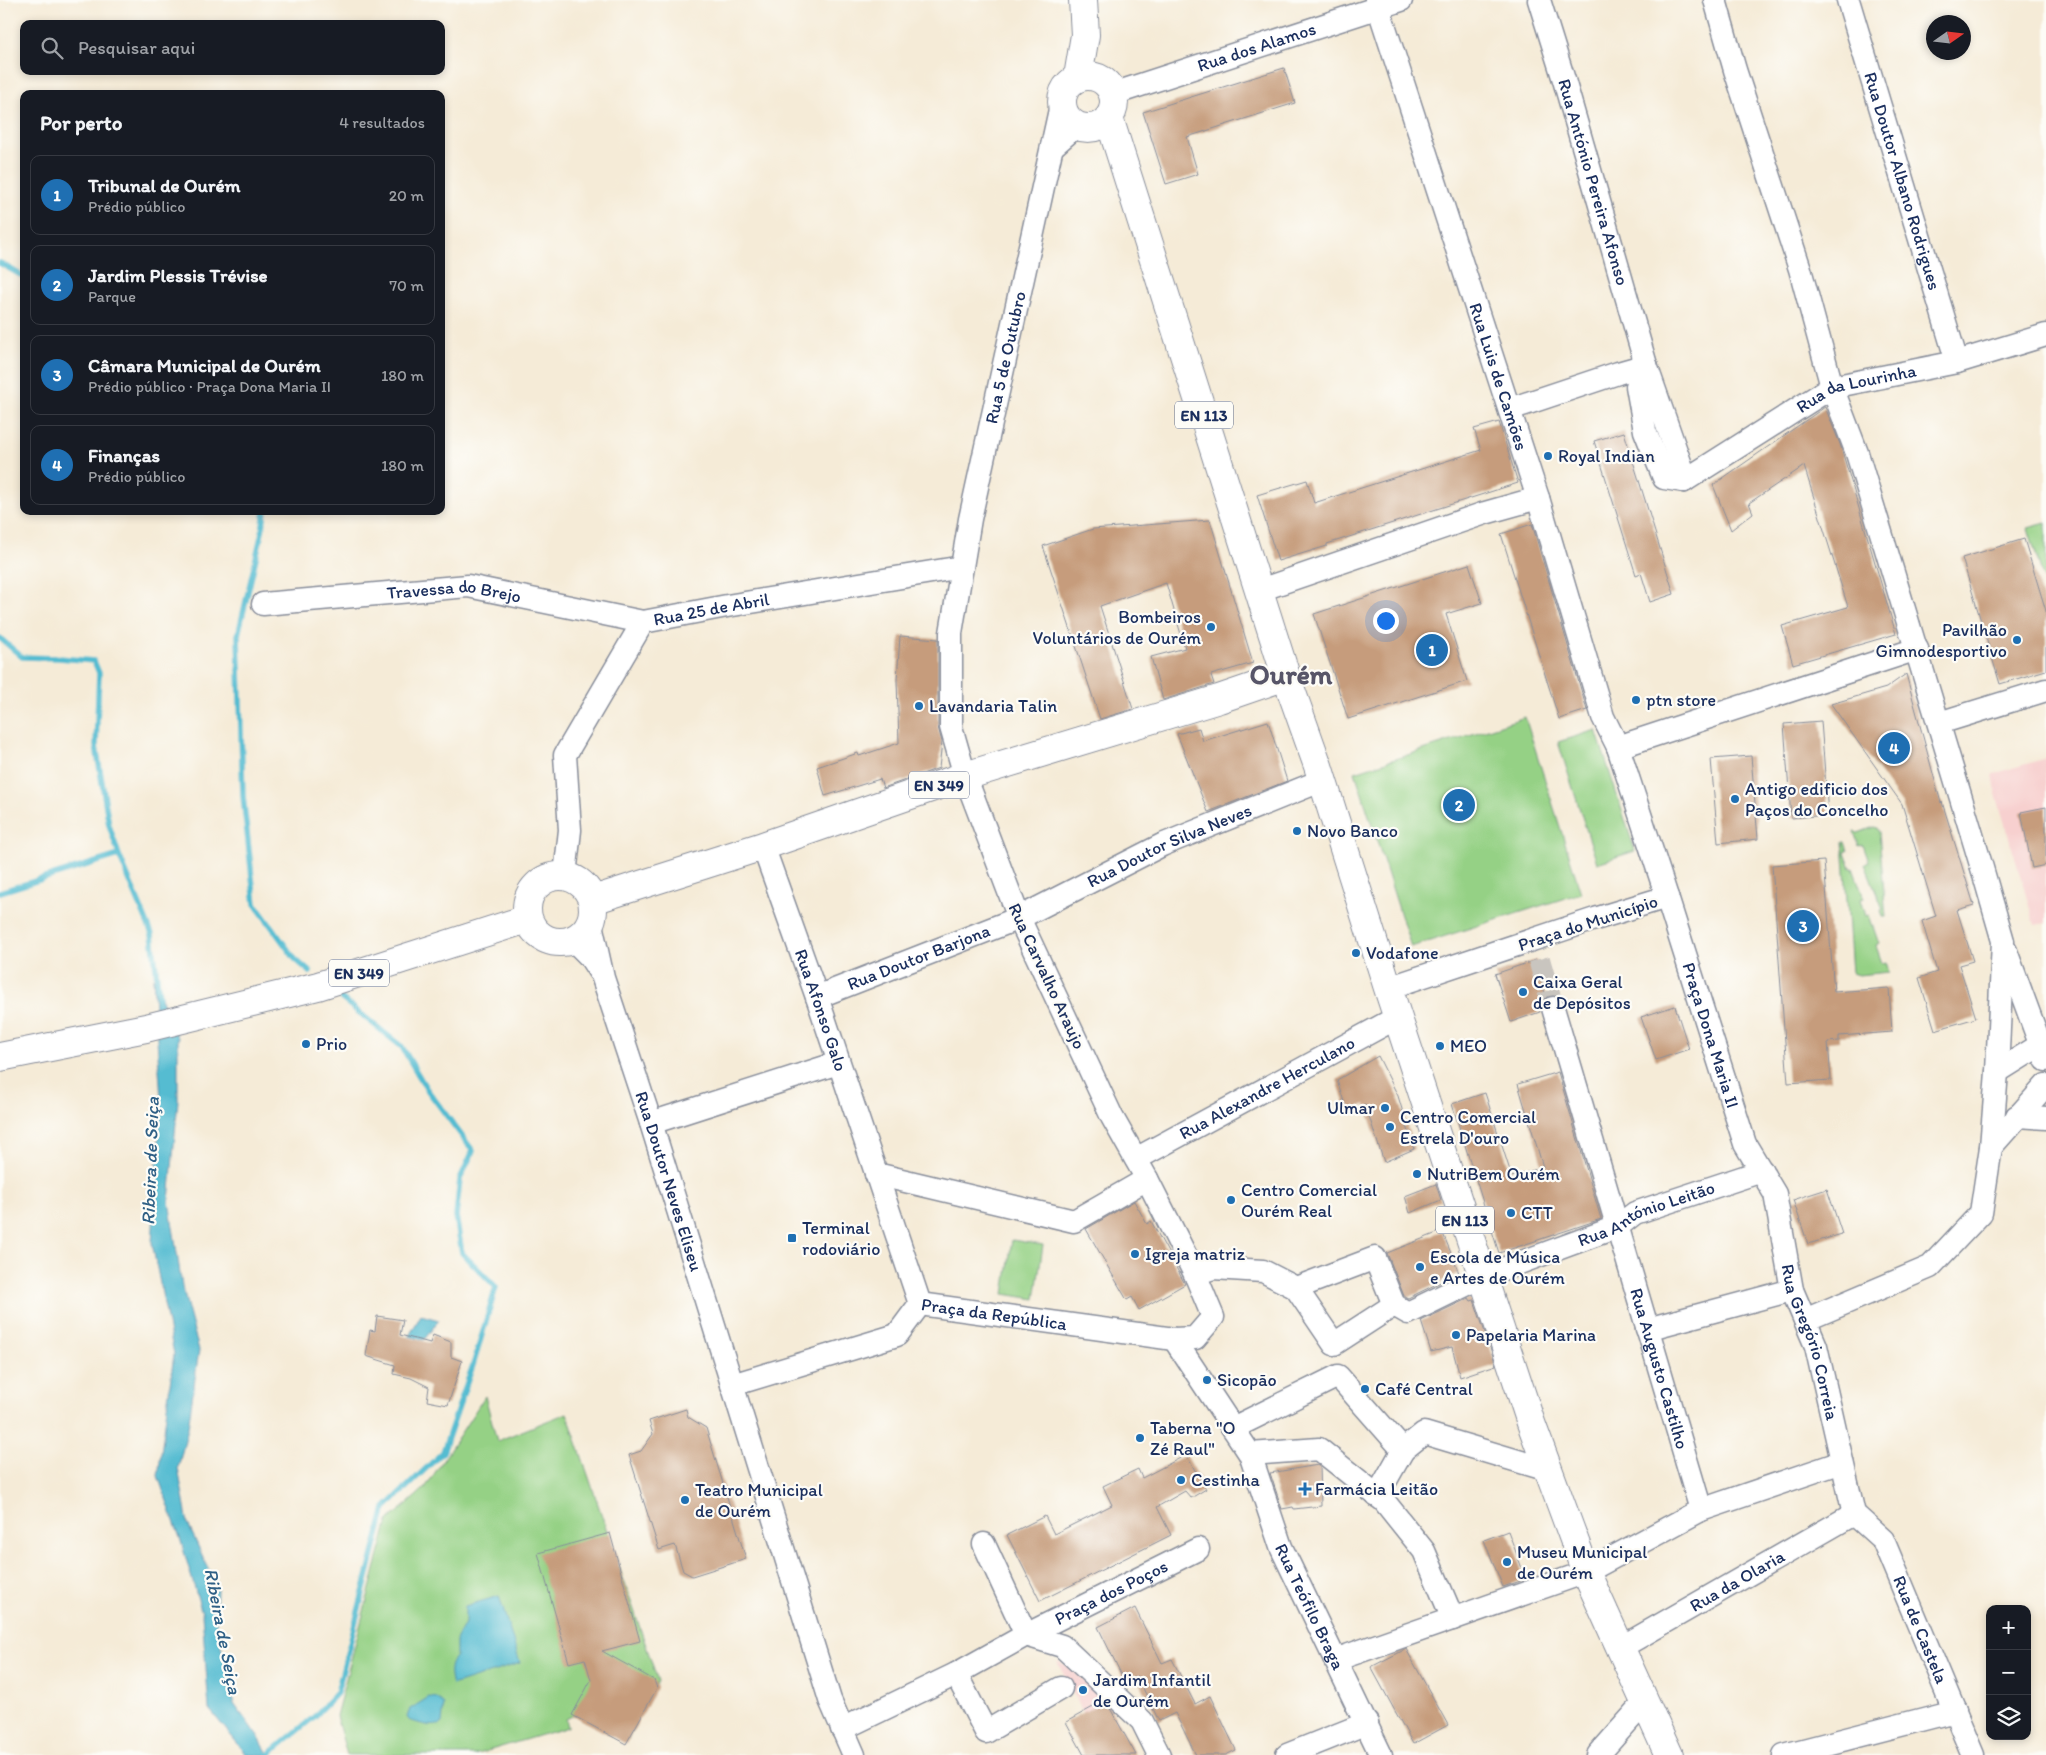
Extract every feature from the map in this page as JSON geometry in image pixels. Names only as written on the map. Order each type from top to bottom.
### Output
[{"type":"main road","points":[[1083,0],[1090,104]]},
{"type":"main road","name":"EN 113","points":[[1090,104],[1121,154],[1286,676],[1323,780],[1388,988],[1531,1423],[1586,1572],[1669,1755]]},
{"type":"main road","name":"EN 349","points":[[0,1056],[146,1028],[318,986],[527,919],[538,935],[555,943],[586,921],[763,846],[965,776],[1219,699],[1286,676]]},
{"type":"main road","points":[[527,919],[528,896],[543,879],[566,875],[583,883],[586,921]]},
{"type":"street","name":"Rua dos Alamos","points":[[1090,104],[1378,4],[1401,0]]},
{"type":"street","name":"Rua António Pereira Afonso","points":[[1538,0],[1564,80],[1646,365],[1682,468],[1684,481]]},
{"type":"street","points":[[1715,0],[1738,79],[1800,269],[1832,387],[1857,453],[2003,941],[2043,1052],[1997,1072]]},
{"type":"street","name":"Rua Doutor Albano Rodrigues","points":[[1848,0],[1957,362]]},
{"type":"street","name":"Rua Luis de Camões","points":[[1378,4],[1494,365],[1510,409],[1603,716],[1618,747]]},
{"type":"street","name":"Rua 5 de Outubro","points":[[962,567],[970,519],[1052,147],[1090,104]]},
{"type":"street","name":"Rua da Lourinha","points":[[1684,481],[1832,387],[1957,362],[2046,335]]},
{"type":"street","points":[[1510,409],[1646,365]]},
{"type":"street","points":[[1260,590],[1485,513],[1538,498]]},
{"type":"street","name":"Rua 25 de Abril","points":[[566,875],[570,830],[565,755],[643,622],[962,567]]},
{"type":"street","name":"Rua Carvalho Araujo","points":[[962,567],[951,633],[951,727],[965,776],[1019,918],[1112,1117],[1147,1179],[1195,1274],[1213,1317],[1195,1338],[1174,1339]]},
{"type":"street","name":"Travessa do Brejo","points":[[262,604],[468,586],[643,622]]},
{"type":"street","points":[[1618,747],[1916,649]]},
{"type":"street","points":[[1939,723],[2046,690]]},
{"type":"street","name":"Praça do Município","points":[[1388,988],[1536,950],[1666,897],[1618,747]]},
{"type":"street","name":"Rua Doutor Silva Neves","points":[[1019,918],[1162,845],[1323,780]]},
{"type":"street","name":"Rua Afonso Galo","points":[[763,846],[817,997],[876,1174]]},
{"type":"street","name":"Praça Dona Maria II","points":[[1666,897],[1745,1144],[1762,1171]]},
{"type":"street","name":"Rua Doutor Barjona","points":[[817,997],[1019,918]]},
{"type":"street","name":"Rua Doutor Neves Eliseu","points":[[586,921],[590,957],[604,978],[651,1123],[830,1700],[854,1755]]},
{"type":"street","points":[[1805,1320],[1930,1268],[1981,1214],[1991,1148],[1997,1072],[2003,941]]},
{"type":"street","name":"Rua Augusto Castilho","points":[[1553,1008],[1701,1510]]},
{"type":"street","name":"Rua Alexandre Herculano","points":[[1136,1159],[1398,1017]]},
{"type":"street","points":[[651,1123],[838,1063]]},
{"type":"street","points":[[1991,1148],[2046,1085]]},
{"type":"street","points":[[2017,1116],[2046,1118]]},
{"type":"street","name":"Rua António Leitão","points":[[1394,1306],[1408,1313],[1484,1276],[1617,1227],[1635,1213],[1762,1171]]},
{"type":"street","name":"Rua Gregório Correia","points":[[1762,1171],[1775,1194],[1792,1290],[1816,1346],[1854,1514]]},
{"type":"street","points":[[876,1174],[1074,1221],[1147,1179]]},
{"type":"street","name":"Praça da República","points":[[876,1174],[920,1304],[1174,1339]]},
{"type":"street","points":[[1296,1288],[1375,1258],[1394,1306],[1334,1344]]},
{"type":"street","points":[[1195,1274],[1213,1268],[1263,1271],[1296,1288],[1334,1344],[1338,1376],[1403,1450]]},
{"type":"street","points":[[1647,1329],[1792,1290]]},
{"type":"street","points":[[732,1385],[897,1335],[920,1304]]},
{"type":"street","name":"Rua Teófilo Braga","points":[[1174,1339],[1250,1454],[1282,1547],[1381,1755]]},
{"type":"street","points":[[1233,1428],[1338,1376]]},
{"type":"street","points":[[1377,1496],[1403,1450],[1424,1433],[1548,1470]]},
{"type":"street","points":[[1250,1454],[1319,1449],[1384,1501],[1424,1552],[1453,1619]]},
{"type":"street","points":[[1335,1660],[1586,1572],[1701,1510],[1842,1462]]},
{"type":"street","name":"Rua da Olaria","points":[[1620,1648],[1854,1514]]},
{"type":"street","name":"Rua de Castela","points":[[1854,1514],[1883,1540],[1973,1755]]},
{"type":"street","points":[[984,1544],[1026,1635],[1062,1646],[1142,1721],[1159,1755]]},
{"type":"street","name":"Praça dos Poços","points":[[842,1729],[956,1674],[1026,1635],[1198,1549]]},
{"type":"street","points":[[956,1674],[986,1732],[1061,1688]]},
{"type":"street","points":[[1598,1755],[1645,1702]]},
{"type":"street","points":[[1784,1755],[1955,1711]]},
{"type":"street","points":[[1287,1755],[1367,1723]]},
{"type":"shaded area","points":[[2046,758],[2046,923],[2035,925],[1996,794],[1993,774]]},
{"type":"shaded area","name":"Jardim Infantil de Ourém","points":[[1057,1661],[1069,1667],[1106,1700],[1119,1724],[1095,1737]]},
{"type":"green space","points":[[2046,523],[2046,587],[2028,528]]},
{"type":"green space","points":[[1525,717],[1581,893],[1411,947],[1355,772]]},
{"type":"green space","points":[[1596,730],[1635,851],[1597,863],[1558,742]]},
{"type":"green space","points":[[1874,827],[1879,832],[1886,917],[1883,917],[1881,910],[1883,909],[1865,864],[1869,862],[1863,845],[1859,846],[1854,832],[1858,833]]},
{"type":"green space","points":[[1843,842],[1845,842],[1848,851],[1845,852],[1864,898],[1861,899],[1866,916],[1869,915],[1879,944],[1876,946],[1882,963],[1886,962],[1889,972],[1858,975],[1852,973]]},
{"type":"green space","points":[[1012,1240],[1043,1245],[1035,1299],[1004,1294]]},
{"type":"green space","points":[[485,1396],[497,1441],[567,1413],[658,1681],[628,1740],[576,1714],[566,1719],[568,1727],[474,1755],[347,1755],[336,1716],[388,1521],[425,1488]]},
{"type":"water","points":[[153,978],[178,1038],[178,1100],[169,1201],[182,1286],[199,1350],[188,1428],[178,1468],[188,1524],[217,1588],[216,1623],[234,1704],[269,1755],[247,1755],[209,1709],[202,1613],[180,1538],[158,1476],[174,1354],[152,1243],[161,1100]]},
{"type":"water","points":[[421,1315],[439,1320],[424,1340],[409,1336]]},
{"type":"water","points":[[499,1596],[520,1663],[452,1685],[450,1666],[456,1656],[456,1640],[465,1623],[465,1606]]},
{"type":"water","points":[[429,1697],[437,1698],[444,1704],[442,1723],[430,1725],[409,1720],[407,1717],[410,1709]]},
{"type":"building","points":[[1284,68],[1295,103],[1187,137],[1198,174],[1166,184],[1143,112]]},
{"type":"building","points":[[1825,407],[1840,444],[1896,634],[1793,664],[1782,626],[1848,607],[1804,466],[1749,503],[1753,513],[1731,530],[1713,485]]},
{"type":"building","points":[[1499,422],[1518,483],[1278,561],[1257,495],[1307,480],[1314,503],[1481,450],[1474,429]]},
{"type":"building","points":[[1624,432],[1674,594],[1650,602],[1641,573],[1636,575],[1594,441]]},
{"type":"building","name":"Bombeiros Voluntários de Ourém","points":[[1210,520],[1253,663],[1211,675],[1214,684],[1163,700],[1151,657],[1185,648],[1166,583],[1100,606],[1133,709],[1100,719],[1043,546],[1093,529]]},
{"type":"building","points":[[1532,524],[1587,710],[1559,719],[1501,534]]},
{"type":"building","name":"Pavilhão Gimnodesportivo","points":[[2024,539],[2046,611],[2046,670],[2000,684],[1962,558]]},
{"type":"building","points":[[1469,564],[1482,603],[1446,614],[1467,681],[1348,719],[1314,614]]},
{"type":"building","points":[[900,636],[938,639],[938,727],[942,742],[939,768],[883,788],[880,779],[825,796],[817,767],[858,753],[859,756],[899,743],[897,680]]},
{"type":"building","points":[[1906,674],[1941,803],[1974,905],[1957,910],[1973,961],[1959,965],[1976,1018],[1935,1030],[1919,978],[1937,972],[1922,921],[1936,916],[1902,804],[1831,704],[1886,688]]},
{"type":"building","points":[[1268,721],[1287,781],[1208,812],[1177,734],[1199,728],[1203,741]]},
{"type":"building","points":[[1821,721],[1828,815],[1791,818],[1784,724]]},
{"type":"building","name":"Antigo edificio dos Paços do Concelho","points":[[1751,756],[1758,839],[1718,843],[1711,759]]},
{"type":"building","points":[[2046,807],[2046,865],[2032,868],[2021,812]]},
{"type":"building","points":[[1824,861],[1834,992],[1889,988],[1892,1032],[1839,1036],[1839,1041],[1828,1042],[1831,1080],[1788,1083],[1772,865]]},
{"type":"building","name":"Caixa Geral de Depósitos","points":[[1536,960],[1546,997],[1540,1004],[1540,1012],[1511,1022],[1495,974]]},
{"type":"building","points":[[1675,1006],[1689,1049],[1656,1060],[1641,1017]]},
{"type":"building","points":[[1378,1056],[1398,1096],[1414,1149],[1384,1162],[1365,1104],[1348,1114],[1337,1080]]},
{"type":"building","points":[[1558,1072],[1601,1219],[1499,1253],[1452,1104],[1485,1093],[1512,1177],[1543,1167],[1518,1084]]},
{"type":"building","points":[[1436,1184],[1441,1200],[1410,1213],[1405,1196]]},
{"type":"building","points":[[1827,1189],[1842,1234],[1808,1244],[1793,1200]]},
{"type":"building","name":"Igreja matriz","points":[[1134,1201],[1147,1224],[1151,1221],[1185,1284],[1139,1310],[1132,1297],[1127,1300],[1086,1229]]},
{"type":"building","name":"Escola de Música e Artes de Ourém","points":[[1442,1231],[1459,1273],[1408,1298],[1404,1296],[1387,1253]]},
{"type":"building","name":"Papelaria Marina","points":[[1469,1298],[1471,1301],[1474,1300],[1496,1365],[1460,1377],[1452,1347],[1431,1352],[1421,1321]]},
{"type":"building","points":[[377,1316],[403,1320],[400,1335],[430,1343],[433,1335],[451,1342],[451,1357],[462,1361],[448,1405],[427,1401],[429,1387],[411,1378],[394,1374],[395,1365],[366,1356],[370,1330],[375,1331]]},
{"type":"building","name":"Teatro Municipal de Ourém","points":[[686,1409],[688,1417],[706,1428],[746,1559],[692,1576],[683,1571],[675,1545],[659,1550],[629,1455],[641,1451],[653,1434],[649,1421]]},
{"type":"building","points":[[1186,1455],[1206,1489],[1191,1498],[1185,1491],[1157,1507],[1171,1535],[1040,1601],[1007,1535],[1045,1516],[1054,1534],[1112,1505],[1103,1486],[1138,1469],[1142,1478]]},
{"type":"building","name":"Farmácia Leitão","points":[[1320,1466],[1321,1506],[1282,1509],[1270,1473]]},
{"type":"building","name":"Museu Municipal de Ourém","points":[[1508,1531],[1526,1579],[1503,1587],[1484,1540]]},
{"type":"building","points":[[610,1533],[640,1641],[602,1651],[654,1680],[657,1688],[626,1744],[572,1715],[591,1680],[585,1659],[569,1663],[538,1553]]},
{"type":"building","points":[[1135,1608],[1162,1663],[1172,1659],[1195,1704],[1210,1696],[1236,1750],[1226,1755],[1196,1755],[1175,1713],[1159,1721],[1137,1676],[1125,1682],[1098,1627]]},
{"type":"building","points":[[1406,1649],[1448,1725],[1413,1744],[1371,1667]]},
{"type":"building","points":[[1102,1702],[1111,1710],[1136,1755],[1084,1755],[1066,1722]]},
{"type":"waterway","points":[[0,263],[20,275]]},
{"type":"waterway","points":[[264,515],[238,635],[243,796],[255,904],[295,959],[310,972]]},
{"type":"waterway","name":"Ribeira de Seiça","points":[[0,638],[22,657],[94,661],[99,673],[96,746],[109,825],[119,855],[152,934],[159,997]]},
{"type":"waterway","points":[[0,892],[119,855]]},
{"type":"waterway","points":[[268,1755],[315,1716],[337,1693],[385,1508],[443,1452],[474,1362],[496,1287],[462,1253],[456,1216],[460,1179],[473,1151],[426,1088],[402,1047],[341,998]]},
{"type":"tunnel","points":[[1539,959],[1553,1008]]},
{"type":"place","name":"Royal Indian","points":[[1548,456]]},
{"type":"place","name":"Bombeiros Voluntários de Ourém","points":[[1211,627]]},
{"type":"place","name":"Pavilhão Gimnodesportivo","points":[[2017,640]]},
{"type":"place","name":"Tribunal de Ourém","points":[[1432,650]]},
{"type":"place","name":"ptn store","points":[[1636,700]]},
{"type":"place","name":"Lavandaria Talin","points":[[919,706]]},
{"type":"place","name":"Finanças","points":[[1894,748]]},
{"type":"place","name":"Antigo edificio dos Paços do Concelho","points":[[1735,799]]},
{"type":"place","name":"Jardim Plessis Trévise","points":[[1459,805]]},
{"type":"place","name":"Novo Banco","points":[[1297,831]]},
{"type":"place","name":"Câmara Municipal de Ourém","points":[[1803,926]]},
{"type":"place","name":"Vodafone","points":[[1356,953]]},
{"type":"place","name":"Caixa Geral de Depósitos","points":[[1523,992]]},
{"type":"place","name":"Prio","points":[[306,1044]]},
{"type":"place","name":"MEO","points":[[1440,1046]]},
{"type":"place","name":"Ulmar","points":[[1385,1108]]},
{"type":"place","name":"Centro Comercial Estrela D'ouro","points":[[1390,1127]]},
{"type":"place","name":"NutriBem Ourém","points":[[1417,1174]]},
{"type":"place","name":"Centro Comercial Ourém Real","points":[[1231,1200]]},
{"type":"place","name":"CTT","points":[[1511,1213]]},
{"type":"place","name":"Terminal rodoviário","points":[[792,1238]]},
{"type":"place","name":"Igreja matriz","points":[[1135,1254]]},
{"type":"place","name":"Escola de Música e Artes de Ourém","points":[[1420,1267]]},
{"type":"place","name":"Papelaria Marina","points":[[1456,1335]]},
{"type":"place","name":"Sicopāo","points":[[1207,1380]]},
{"type":"place","name":"Café Central","points":[[1365,1389]]},
{"type":"place","name":"Taberna \"O Zé Raul\"","points":[[1140,1438]]},
{"type":"place","name":"Cestinha","points":[[1181,1480]]},
{"type":"place","name":"Farmácia Leitão","points":[[1305,1489]]},
{"type":"place","name":"Teatro Municipal de Ourém","points":[[685,1500]]},
{"type":"place","name":"Museu Municipal de Ourém","points":[[1507,1562]]},
{"type":"place","name":"Jardim Infantil de Ourém","points":[[1083,1690]]},
{"type":"district","name":"Ourém","points":[[1291,674]]}]
